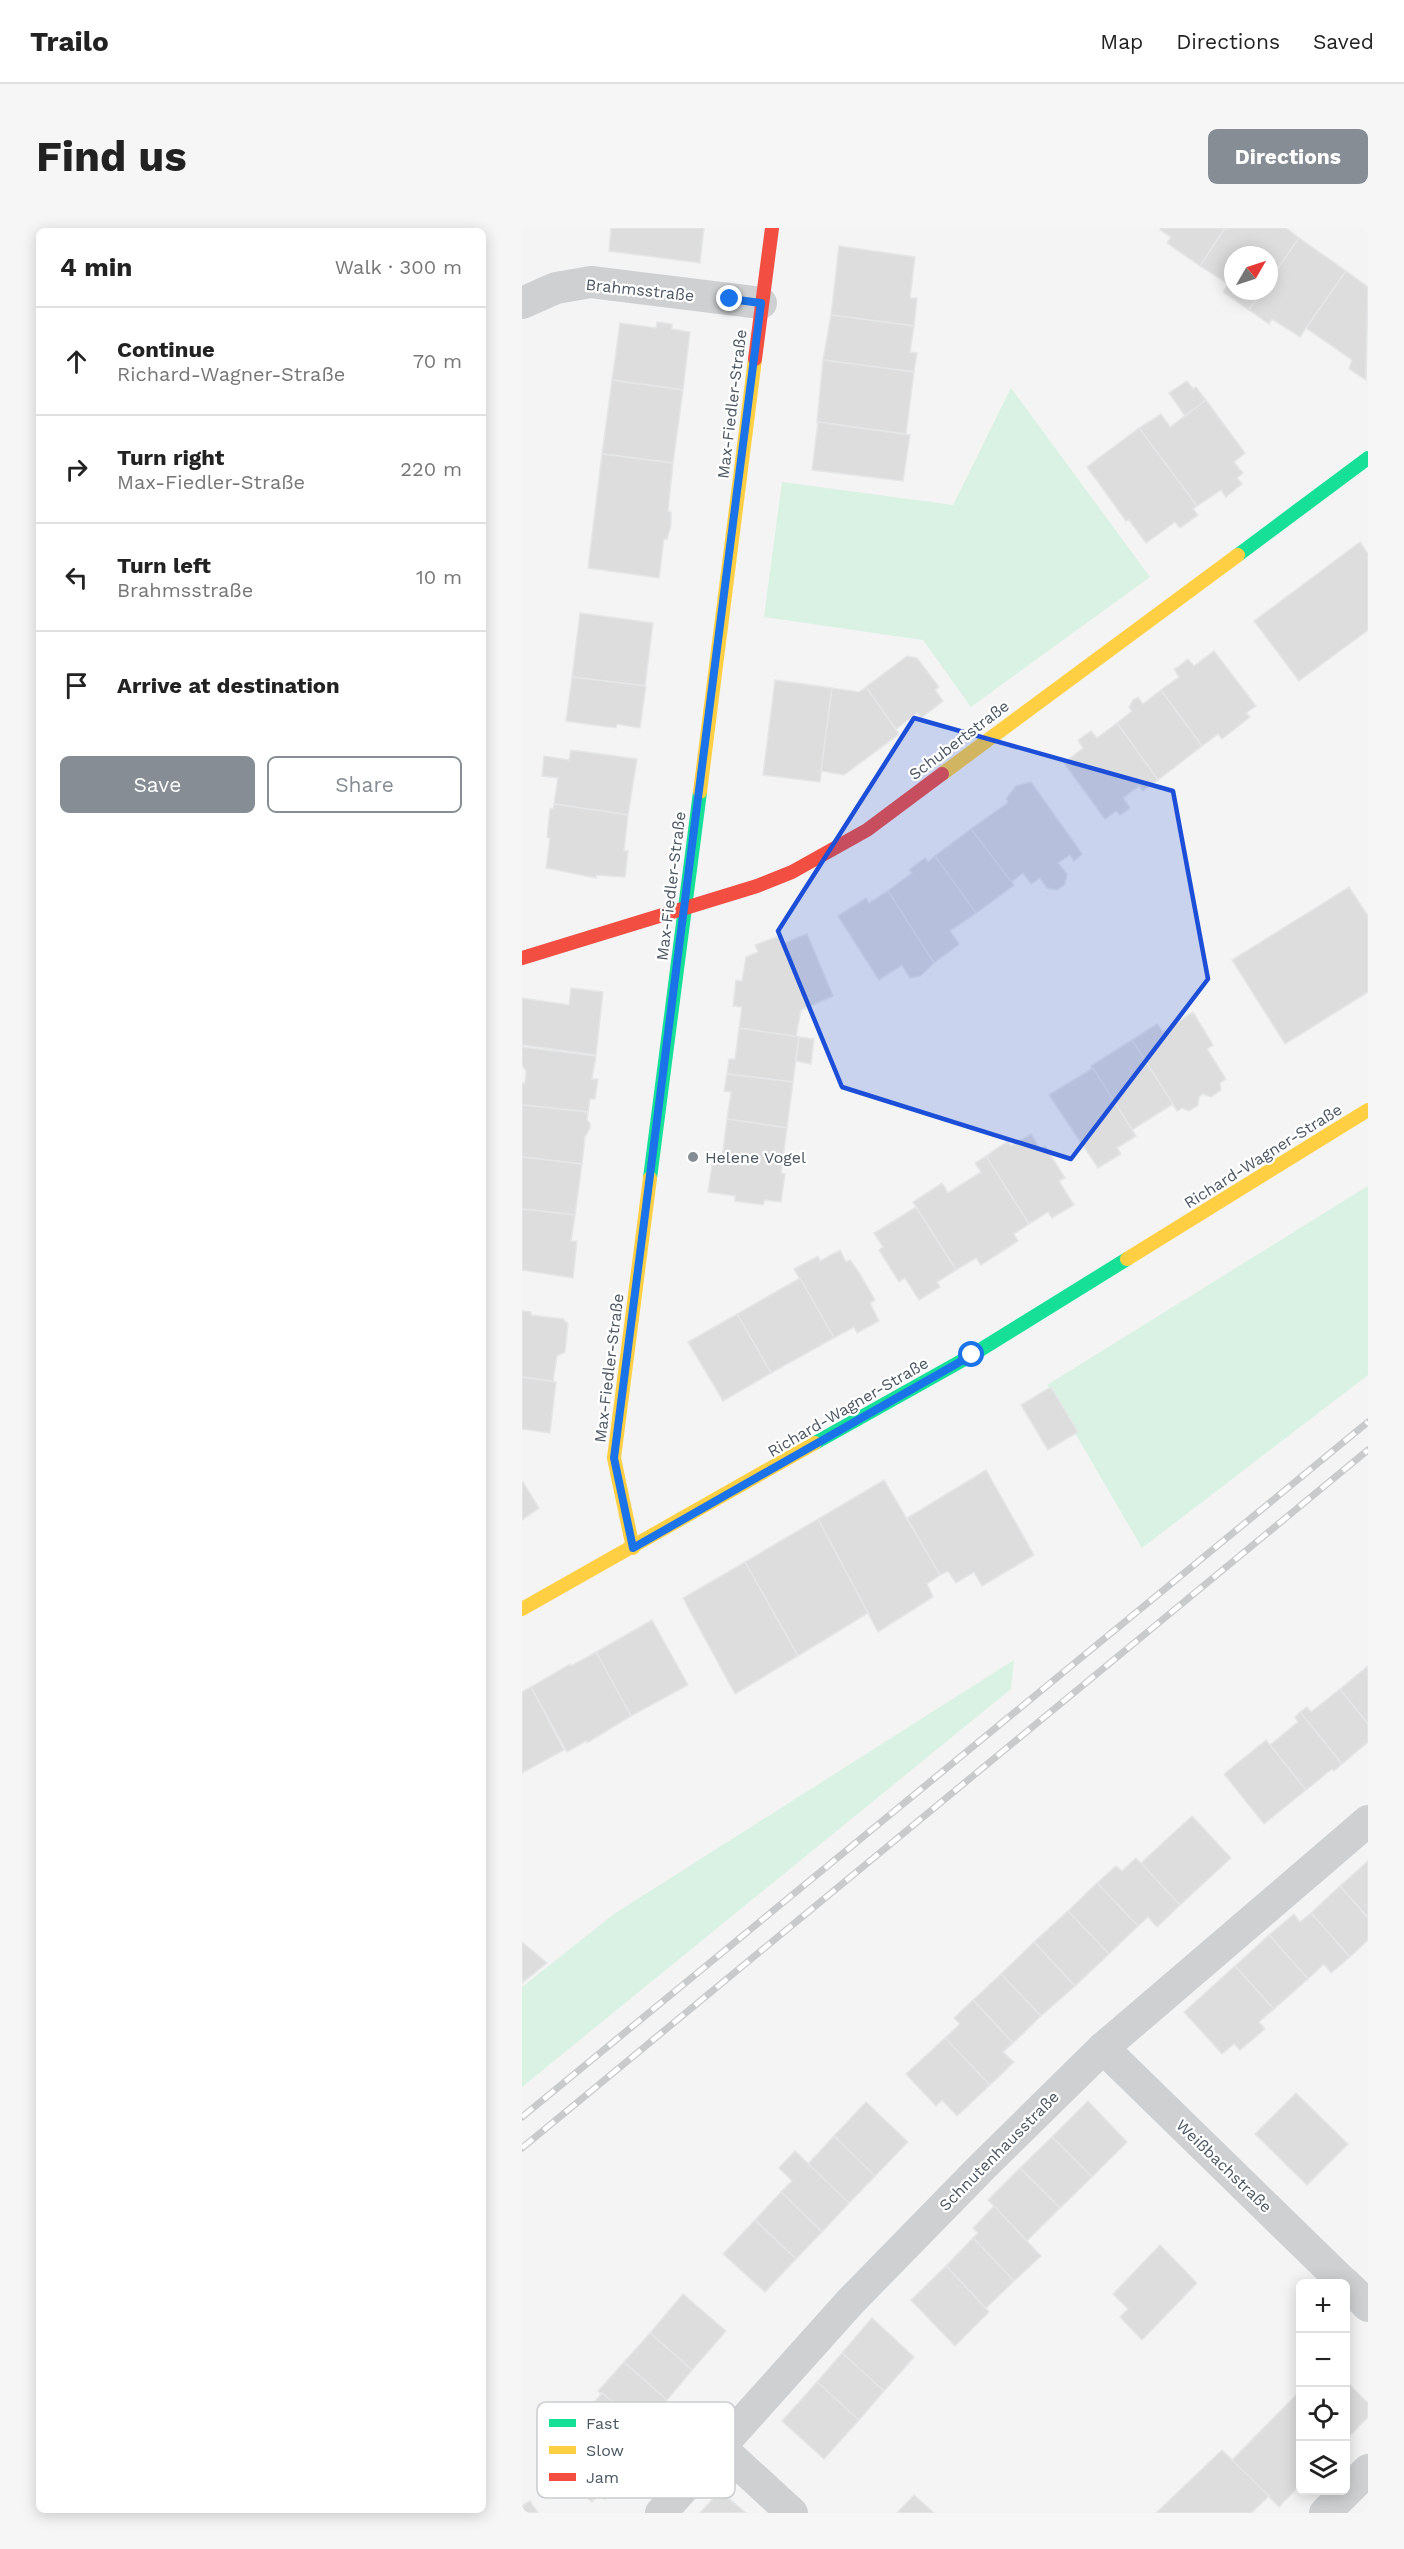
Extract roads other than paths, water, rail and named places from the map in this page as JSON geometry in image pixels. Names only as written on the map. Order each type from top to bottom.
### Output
[{"type":"street","name":"Max-Fiedler-Straße","points":[[633,1548],[614,1458],[772,228]]},
{"type":"street","name":"Brahmsstraße","points":[[522,303],[556,288],[591,282],[761,303]]},
{"type":"street","name":"Schubertstraße","points":[[522,958],[685,910],[792,872],[867,830],[1368,458]]},
{"type":"street","name":"Richard-Wagner-Straße","points":[[522,1609],[972,1355],[1368,1110]]},
{"type":"street","name":"Schnutenhausstraße","points":[[735,2432],[851,2301],[1103,2048],[1368,1821]]},
{"type":"street","name":"Weißbachstraße","points":[[1103,2048],[1340,2279]]},
{"type":"street","name":"Weißbachstraße","points":[[1350,2289],[1368,2306]]},
{"type":"street","points":[[735,2461],[792,2513]]},
{"type":"street","points":[[1325,2513],[1368,2470]]},
{"type":"street","name":"Schnutenhausstraße","points":[[661,2513],[675,2498]]},
{"type":"railway","points":[[522,2117],[1368,1422]]},
{"type":"railway","points":[[522,2148],[1368,1450]]},
{"type":"place","name":"Helene Vogel","points":[[693,1157]]}]
